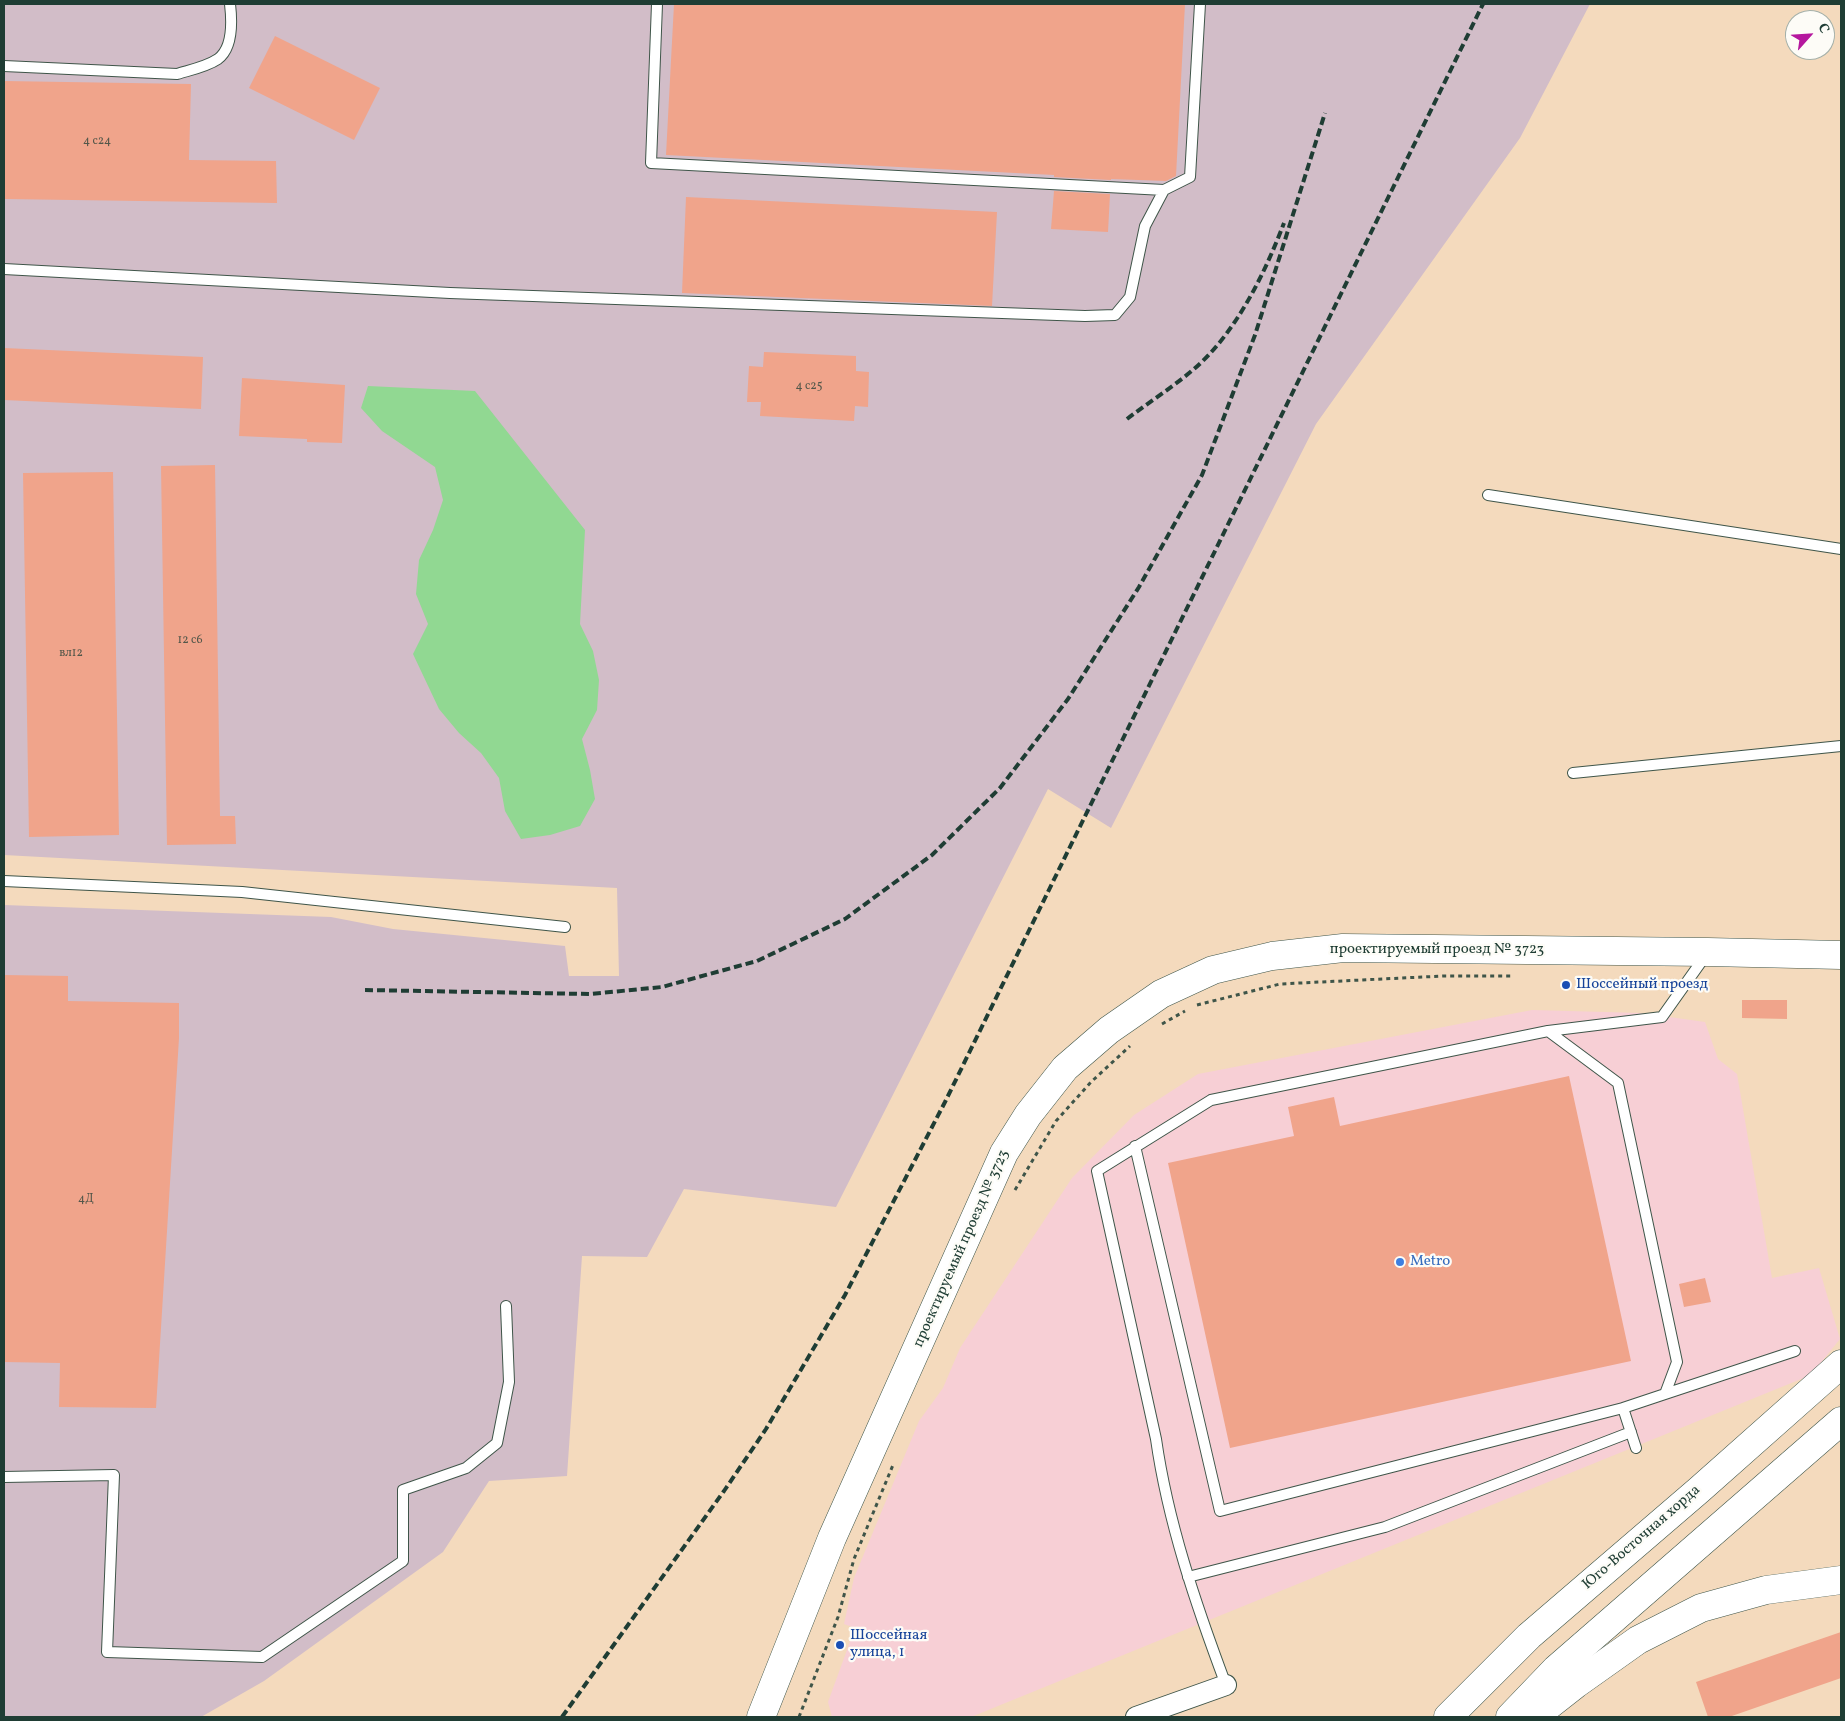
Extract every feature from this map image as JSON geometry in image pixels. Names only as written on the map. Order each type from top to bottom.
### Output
[{"type":"main road","name":"проектируемый проезд № 3723","points":[[761,1717],[832,1538],[1004,1153],[1028,1115],[1065,1068],[1109,1030],[1161,994],[1213,970],[1272,956],[1342,948],[1841,955]]},
{"type":"main road","name":"Юго-Восточная хорда","points":[[1448,1717],[1529,1636],[1699,1490],[1841,1364]]},
{"type":"main road","points":[[1510,1717],[1556,1669],[1841,1421]]},
{"type":"main road","points":[[1534,1717],[1576,1684],[1638,1640],[1701,1608],[1766,1590],[1841,1580]]},
{"type":"street","points":[[1136,1717],[1226,1685]]},
{"type":"lane","points":[[4,66],[177,74],[219,58],[229,42],[232,18],[230,4]]},
{"type":"lane","points":[[657,4],[651,163],[1164,190],[1190,177],[1200,4]]},
{"type":"lane","points":[[4,270],[450,294],[1065,315],[1115,315],[1130,297],[1145,226],[1164,190]]},
{"type":"lane","points":[[1488,495],[1841,549]]},
{"type":"lane","points":[[1573,774],[1841,746]]},
{"type":"lane","points":[[4,881],[242,892],[565,927]]},
{"type":"lane","points":[[1226,1685],[1188,1577],[1161,1472],[1156,1439],[1097,1170],[1212,1100],[1548,1031],[1662,1017],[1708,952]]},
{"type":"lane","points":[[1548,1031],[1618,1083],[1677,1362],[1665,1394]]},
{"type":"lane","points":[[1135,1146],[1220,1511],[1623,1408],[1795,1351]]},
{"type":"lane","points":[[4,1477],[114,1475],[106,1652],[262,1657],[403,1561],[403,1490],[466,1468],[497,1443],[510,1382],[506,1306]]},
{"type":"lane","points":[[1623,1408],[1636,1448]]},
{"type":"lane","points":[[1188,1577],[1385,1527],[1631,1432]]},
{"type":"shaded area","points":[[4,4],[1590,4],[1520,138],[1316,424],[1111,828],[1048,789],[836,1207],[684,1189],[647,1257],[582,1256],[567,1476],[489,1481],[443,1552],[264,1681],[201,1717],[4,1717],[4,905],[331,917],[393,929],[565,946],[569,976],[619,976],[617,888],[4,855]]},
{"type":"shaded area","points":[[1532,1010],[1641,1013],[1705,1022],[1718,1059],[1737,1074],[1772,1278],[1819,1268],[1840,1339],[1811,1375],[971,1717],[832,1717],[828,1702],[855,1628],[844,1624],[854,1578],[919,1421],[943,1388],[960,1348],[1072,1178],[1134,1115],[1198,1074]]},
{"type":"green space","points":[[368,386],[475,391],[585,530],[580,624],[593,651],[599,680],[597,710],[582,739],[595,799],[580,826],[550,835],[521,839],[505,811],[499,778],[481,753],[459,733],[439,709],[413,654],[428,624],[416,594],[419,560],[433,530],[443,500],[435,467],[382,431],[361,408]]},
{"type":"building","points":[[674,4],[1185,4],[1176,176],[1166,181],[1111,180],[1054,177],[1054,175],[666,155]]},
{"type":"building","points":[[275,36],[380,88],[354,140],[249,88]]},
{"type":"building","points":[[4,81],[191,84],[189,160],[276,161],[277,203],[4,199]]},
{"type":"building","points":[[1054,191],[1110,194],[1108,232],[1051,229]]},
{"type":"building","points":[[686,197],[997,212],[992,306],[682,293]]},
{"type":"building","points":[[4,348],[203,357],[201,409],[4,400]]},
{"type":"building","points":[[764,352],[856,356],[856,371],[869,372],[868,407],[855,406],[854,421],[760,416],[761,402],[747,402],[749,366],[763,367]]},
{"type":"building","points":[[242,378],[345,385],[342,443],[307,442],[307,439],[239,436]]},
{"type":"building","points":[[215,465],[220,816],[235,816],[236,844],[167,845],[161,466]]},
{"type":"building","points":[[113,472],[119,835],[29,837],[23,473]]},
{"type":"building","points":[[4,975],[68,976],[68,1001],[179,1003],[179,1038],[156,1408],[59,1407],[60,1363],[4,1362]]},
{"type":"building","points":[[1742,1000],[1787,1000],[1787,1019],[1742,1018]]},
{"type":"building","name":"Metro","points":[[1569,1076],[1631,1361],[1230,1448],[1168,1163],[1294,1136],[1288,1107],[1334,1097],[1340,1126]]},
{"type":"building","points":[[1705,1278],[1711,1302],[1684,1307],[1679,1284]]},
{"type":"building","points":[[1841,1632],[1841,1678],[1729,1717],[1708,1717],[1696,1682]]},
{"type":"railway","points":[[562,1717],[724,1491],[766,1429],[845,1295],[945,1102],[1483,4]]},
{"type":"railway","points":[[365,990],[590,994],[662,987],[757,961],[845,919],[932,855],[1000,788],[1068,699],[1139,587],[1202,475],[1255,335],[1325,113]]},
{"type":"railway","points":[[1127,419],[1194,369],[1223,338],[1248,301],[1268,262],[1284,223]]},
{"type":"place","name":"Шоссейный проезд","points":[[1566,985]]},
{"type":"place","name":"Metro","points":[[1400,1262]]},
{"type":"place","name":"Шоссейная улица, 1","points":[[840,1645]]}]
